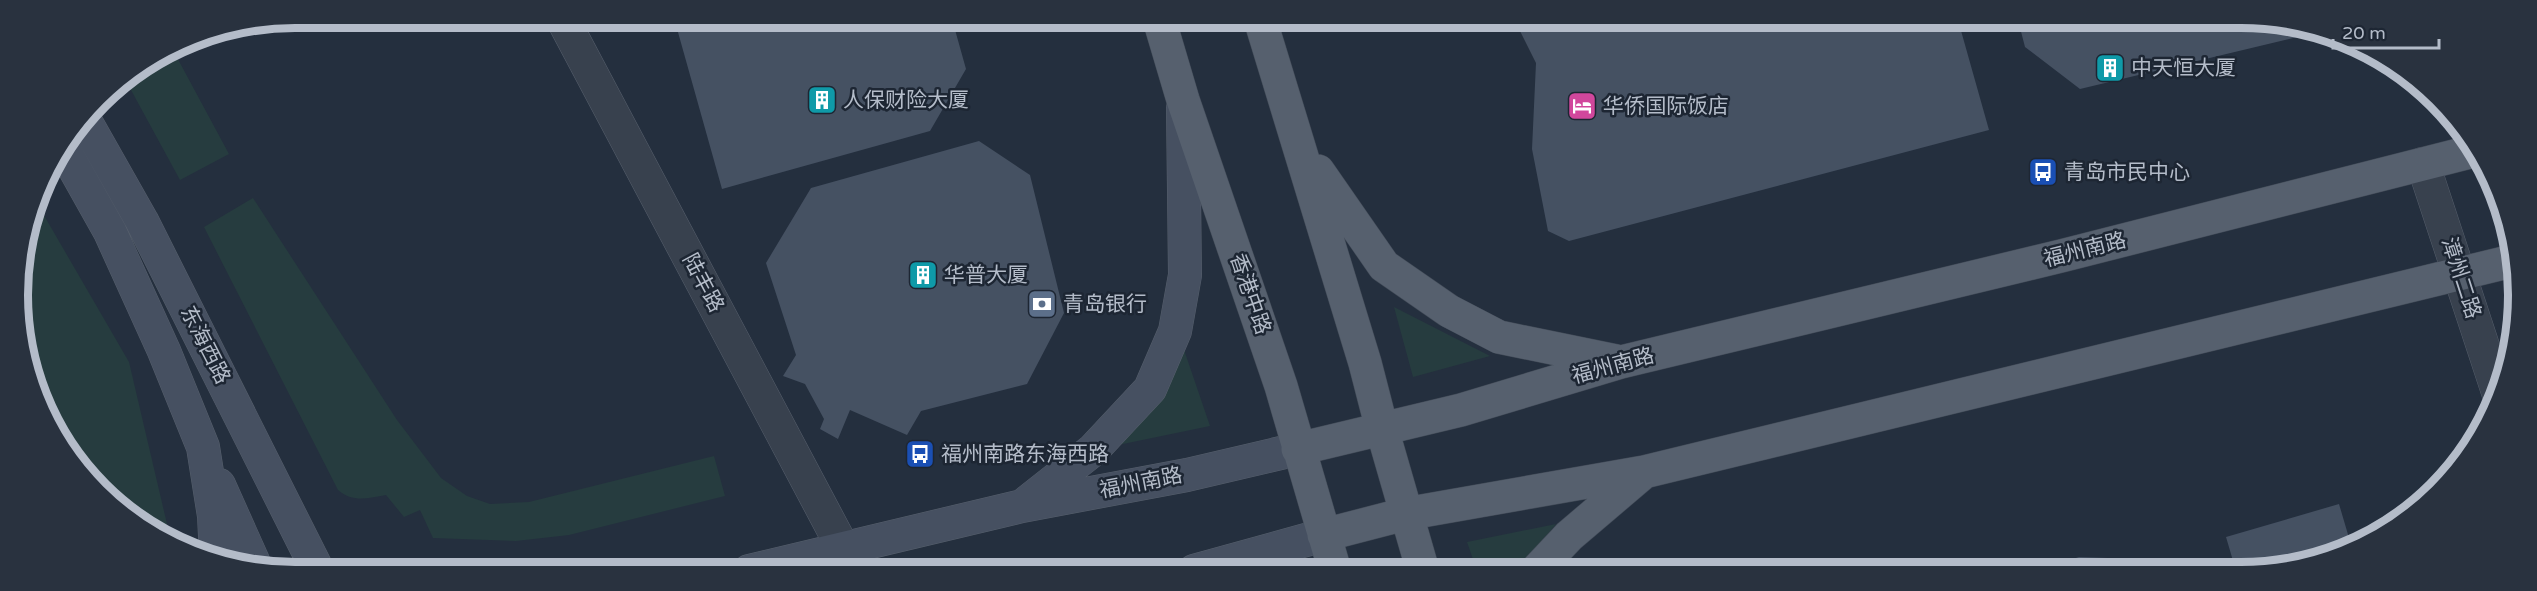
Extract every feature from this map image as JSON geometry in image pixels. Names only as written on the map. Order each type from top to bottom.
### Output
[{"type":"main road","name":"香港中路","points":[[1162,28],[1183,100],[1281,386],[1332,562]]},
{"type":"main road","points":[[1263,28],[1365,363],[1420,562]]},
{"type":"main road","points":[[1022,506],[1093,450],[1150,389],[1175,331],[1185,275],[1183,100]]},
{"type":"main road","name":"东海西路","points":[[89,127],[142,221],[313,562]]},
{"type":"main road","points":[[1300,146],[1384,266],[1449,311],[1499,337],[1621,362]]},
{"type":"main road","name":"福州南路","points":[[786,562],[1022,506],[1187,475],[1461,410],[1621,362],[2061,256],[2467,153]]},
{"type":"main road","name":"东海西路","points":[[67,156],[110,232],[164,351],[203,447],[216,550]]},
{"type":"main road","points":[[1226,562],[1405,514],[1644,472],[2506,262]]},
{"type":"main road","points":[[203,447],[252,558]]},
{"type":"main road","points":[[1544,562],[1569,536],[1644,472]]},
{"type":"street","name":"陆丰路","points":[[567,28],[843,548]]},
{"type":"street","name":"漳州二路","points":[[2423,164],[2494,380]]},
{"type":"green space","points":[[176,56],[229,154],[180,180],[129,87],[147,73]]},
{"type":"green space","points":[[253,198],[397,420],[441,478],[467,496],[490,504],[529,502],[714,456],[725,496],[569,535],[516,541],[433,538],[420,510],[404,517],[386,495],[355,498],[344,494],[338,490],[204,227]]},
{"type":"green space","points":[[42,212],[129,362],[169,530],[147,518],[119,496],[95,472],[73,444],[49,398],[34,348],[28,296],[34,243]]},
{"type":"green space","points":[[1394,307],[1490,356],[1413,377]]},
{"type":"green space","points":[[1179,335],[1210,426],[1094,450]]},
{"type":"green space","points":[[1556,524],[1524,562],[1474,562],[1467,542]]},
{"type":"building","name":"人保财险大厦","points":[[677,28],[955,28],[966,69],[930,131],[722,189]]},
{"type":"building","points":[[1518,28],[1960,28],[1989,130],[1569,241],[1548,231],[1532,149],[1536,63]]},
{"type":"building","name":"中天恒大厦","points":[[2020,28],[2242,28],[2302,36],[2080,89],[2025,47]]},
{"type":"building","points":[[979,141],[1030,175],[1064,313],[1027,384],[921,411],[907,435],[850,410],[838,439],[820,429],[824,419],[805,384],[783,376],[796,355],[766,263],[811,188]]},
{"type":"building","points":[[2339,504],[2350,540],[2294,557],[2259,562],[2233,562],[2226,537]]},
{"type":"building","points":[[2079,557],[2108,558],[2115,562],[2063,562]]},
{"type":"place","name":"中天恒大厦","points":[[2110,68]]},
{"type":"place","name":"人保财险大厦","points":[[822,100]]},
{"type":"place","name":"华侨国际饭店","points":[[1582,106]]},
{"type":"place","name":"青岛市民中心","points":[[2043,172]]},
{"type":"place","name":"华普大厦","points":[[923,275]]},
{"type":"place","name":"青岛银行","points":[[1042,304]]},
{"type":"place","name":"福州南路东海西路","points":[[920,454]]}]
